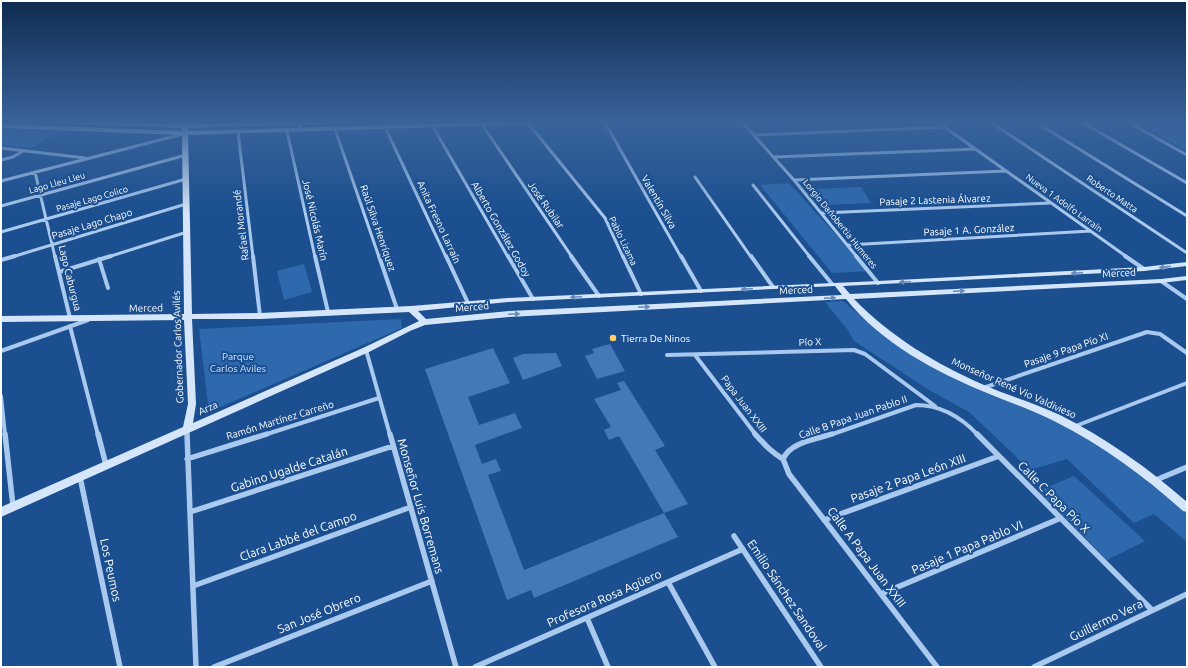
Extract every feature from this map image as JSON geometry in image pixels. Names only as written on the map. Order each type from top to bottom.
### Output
[{"type":"street","points":[[1,160],[13,157],[22,152]]},
{"type":"street","points":[[33,152],[87,159]]},
{"type":"street","points":[[1,181],[108,152]]},
{"type":"street","name":"Rafael Morandé","points":[[240,152],[260,316]]},
{"type":"street","name":"José Nicolás Marín","points":[[292,152],[328,312]]},
{"type":"street","name":"Raúl Silva Henríquez","points":[[344,152],[394,299],[396,309]]},
{"type":"street","name":"Anita Fresno Larraín","points":[[397,152],[468,303]]},
{"type":"street","name":"Alberto González Godoy","points":[[448,152],[533,299]]},
{"type":"street","name":"José Rubilar","points":[[501,152],[599,296]]},
{"type":"street","name":"Pablo Lizama","points":[[552,152],[605,218],[641,294]]},
{"type":"street","name":"Valentín Silva","points":[[622,152],[701,291]]},
{"type":"street","name":"Lorgio Dañobertia Humeres","points":[[770,152],[848,244],[878,283]]},
{"type":"street","points":[[774,157],[895,152]]},
{"type":"street","name":"Nueva 1 Adolfo Larraín","points":[[979,152],[1144,269]]},
{"type":"street","name":"Roberto Matta","points":[[1036,152],[1187,253]]},
{"type":"street","points":[[1084,152],[1187,216]]},
{"type":"street","points":[[1134,152],[1187,183]]},
{"type":"street","name":"Gobernador Carlos Avilés","points":[[186,155],[188,317],[192,404],[187,429],[187,458],[196,667]]},
{"type":"street","name":"Lago Lleu Lleu","points":[[1,206],[186,155]]},
{"type":"street","points":[[794,180],[1006,171]]},
{"type":"street","name":"Lago Caburgua","points":[[35,172],[70,322],[106,465]]},
{"type":"street","points":[[695,177],[773,287]]},
{"type":"street","name":"Pasaje Lago Colico","points":[[1,232],[186,178]]},
{"type":"street","points":[[753,185],[834,284]]},
{"type":"street","name":"Pasaje 2 Lastenia Álvarez","points":[[821,213],[1051,203]]},
{"type":"street","name":"Pasaje Lago Chapo","points":[[1,260],[187,204]]},
{"type":"street","name":"Pasaje 1 A. González","points":[[848,244],[1091,231]]},
{"type":"street","points":[[59,272],[187,232]]},
{"type":"street","points":[[98,259],[108,288]]},
{"type":"street","name":"Merced","points":[[1,319],[70,322],[93,318],[260,316],[411,309],[468,303],[533,299],[1144,269],[1187,264]]},
{"type":"street","name":"Merced","points":[[424,322],[509,314],[1161,281],[1187,278]]},
{"type":"street","points":[[1161,281],[1187,300]]},
{"type":"street","name":"Monseñor René Vio Valdivieso","points":[[834,284],[870,320],[898,342],[931,362],[983,388],[1041,411],[1095,438],[1132,462],[1156,480],[1187,508]]},
{"type":"street","points":[[411,309],[424,322]]},
{"type":"street","points":[[1,350],[70,322]]},
{"type":"street","name":"Arza","points":[[1,512],[366,350],[424,322]]},
{"type":"street","name":"Pasaje 9 Papa Pío XI","points":[[983,388],[1147,332],[1155,332],[1187,353]]},
{"type":"street","name":"Monseñor Luis Borremans","points":[[366,350],[456,667]]},
{"type":"street","name":"Pío X","points":[[667,355],[854,350],[865,354],[935,406]]},
{"type":"street","name":"Papa Juan XXIII","points":[[695,355],[765,446],[774,454],[783,459]]},
{"type":"street","points":[[1073,427],[1187,383]]},
{"type":"street","points":[[1,396],[13,506]]},
{"type":"street","name":"Ramón Martínez Carreño","points":[[187,458],[379,398]]},
{"type":"street","name":"Calle B Papa Juan Pablo II","points":[[783,459],[789,450],[798,445],[916,405],[935,406]]},
{"type":"street","name":"Calle C Papa Pío X","points":[[935,406],[949,412],[964,422],[1152,610]]},
{"type":"street","name":"Gabino Ugalde Catalán","points":[[190,512],[393,446]]},
{"type":"street","name":"Pasaje 2 Papa León XIII","points":[[824,520],[999,456]]},
{"type":"street","name":"Calle A Papa Juan XXIII","points":[[783,459],[786,469],[937,667]]},
{"type":"street","points":[[1156,480],[1187,467]]},
{"type":"street","name":"Los Peumos","points":[[80,477],[120,667]]},
{"type":"street","name":"Clara Labbé del Campo","points":[[193,586],[411,507]]},
{"type":"street","name":"Pasaje 1 Papa Pablo VI","points":[[881,594],[1061,518]]},
{"type":"street","name":"Emilio Sánchez Sandoval","points":[[734,536],[821,667]]},
{"type":"street","name":"Profesora Rosa Agüero","points":[[475,667],[743,549]]},
{"type":"street","name":"San José Obrero","points":[[214,667],[432,581]]},
{"type":"street","points":[[668,582],[715,667]]},
{"type":"street","name":"Guillermo Vera","points":[[1034,667],[1187,594]]},
{"type":"street","points":[[587,618],[608,667]]},
{"type":"green space","points":[[789,183],[869,271],[832,273],[760,185]]},
{"type":"green space","points":[[861,187],[871,203],[822,205],[813,189]]},
{"type":"green space","points":[[304,264],[312,292],[284,300],[277,271]]},
{"type":"green space","points":[[843,301],[874,327],[906,350],[1060,423],[1092,440],[1141,473],[1187,512],[1187,542],[1154,514],[1134,523],[1067,459],[1030,470],[969,412],[929,390],[854,341],[848,330],[825,302]]},
{"type":"green space","name":"Parque Carlos Aviles","points":[[401,319],[402,328],[209,412],[199,329]]},
{"type":"green space","points":[[1074,476],[1145,541],[1107,560],[1038,491]]},
{"type":"building","points":[[610,344],[625,371],[597,379],[585,356],[594,353],[592,349]]},
{"type":"building","points":[[493,348],[510,383],[468,397],[479,425],[515,413],[522,428],[475,445],[482,464],[496,459],[501,471],[488,475],[524,570],[664,513],[678,537],[534,598],[531,590],[507,600],[425,369]]},
{"type":"building","points":[[556,353],[562,366],[523,380],[513,358],[523,354]]},
{"type":"building","points":[[624,381],[665,446],[655,450],[688,504],[664,513],[619,436],[609,440],[604,430],[611,427],[594,399],[621,390],[617,383]]},
{"type":"place","name":"Tierra De Ninos","points":[[613,338]]}]
